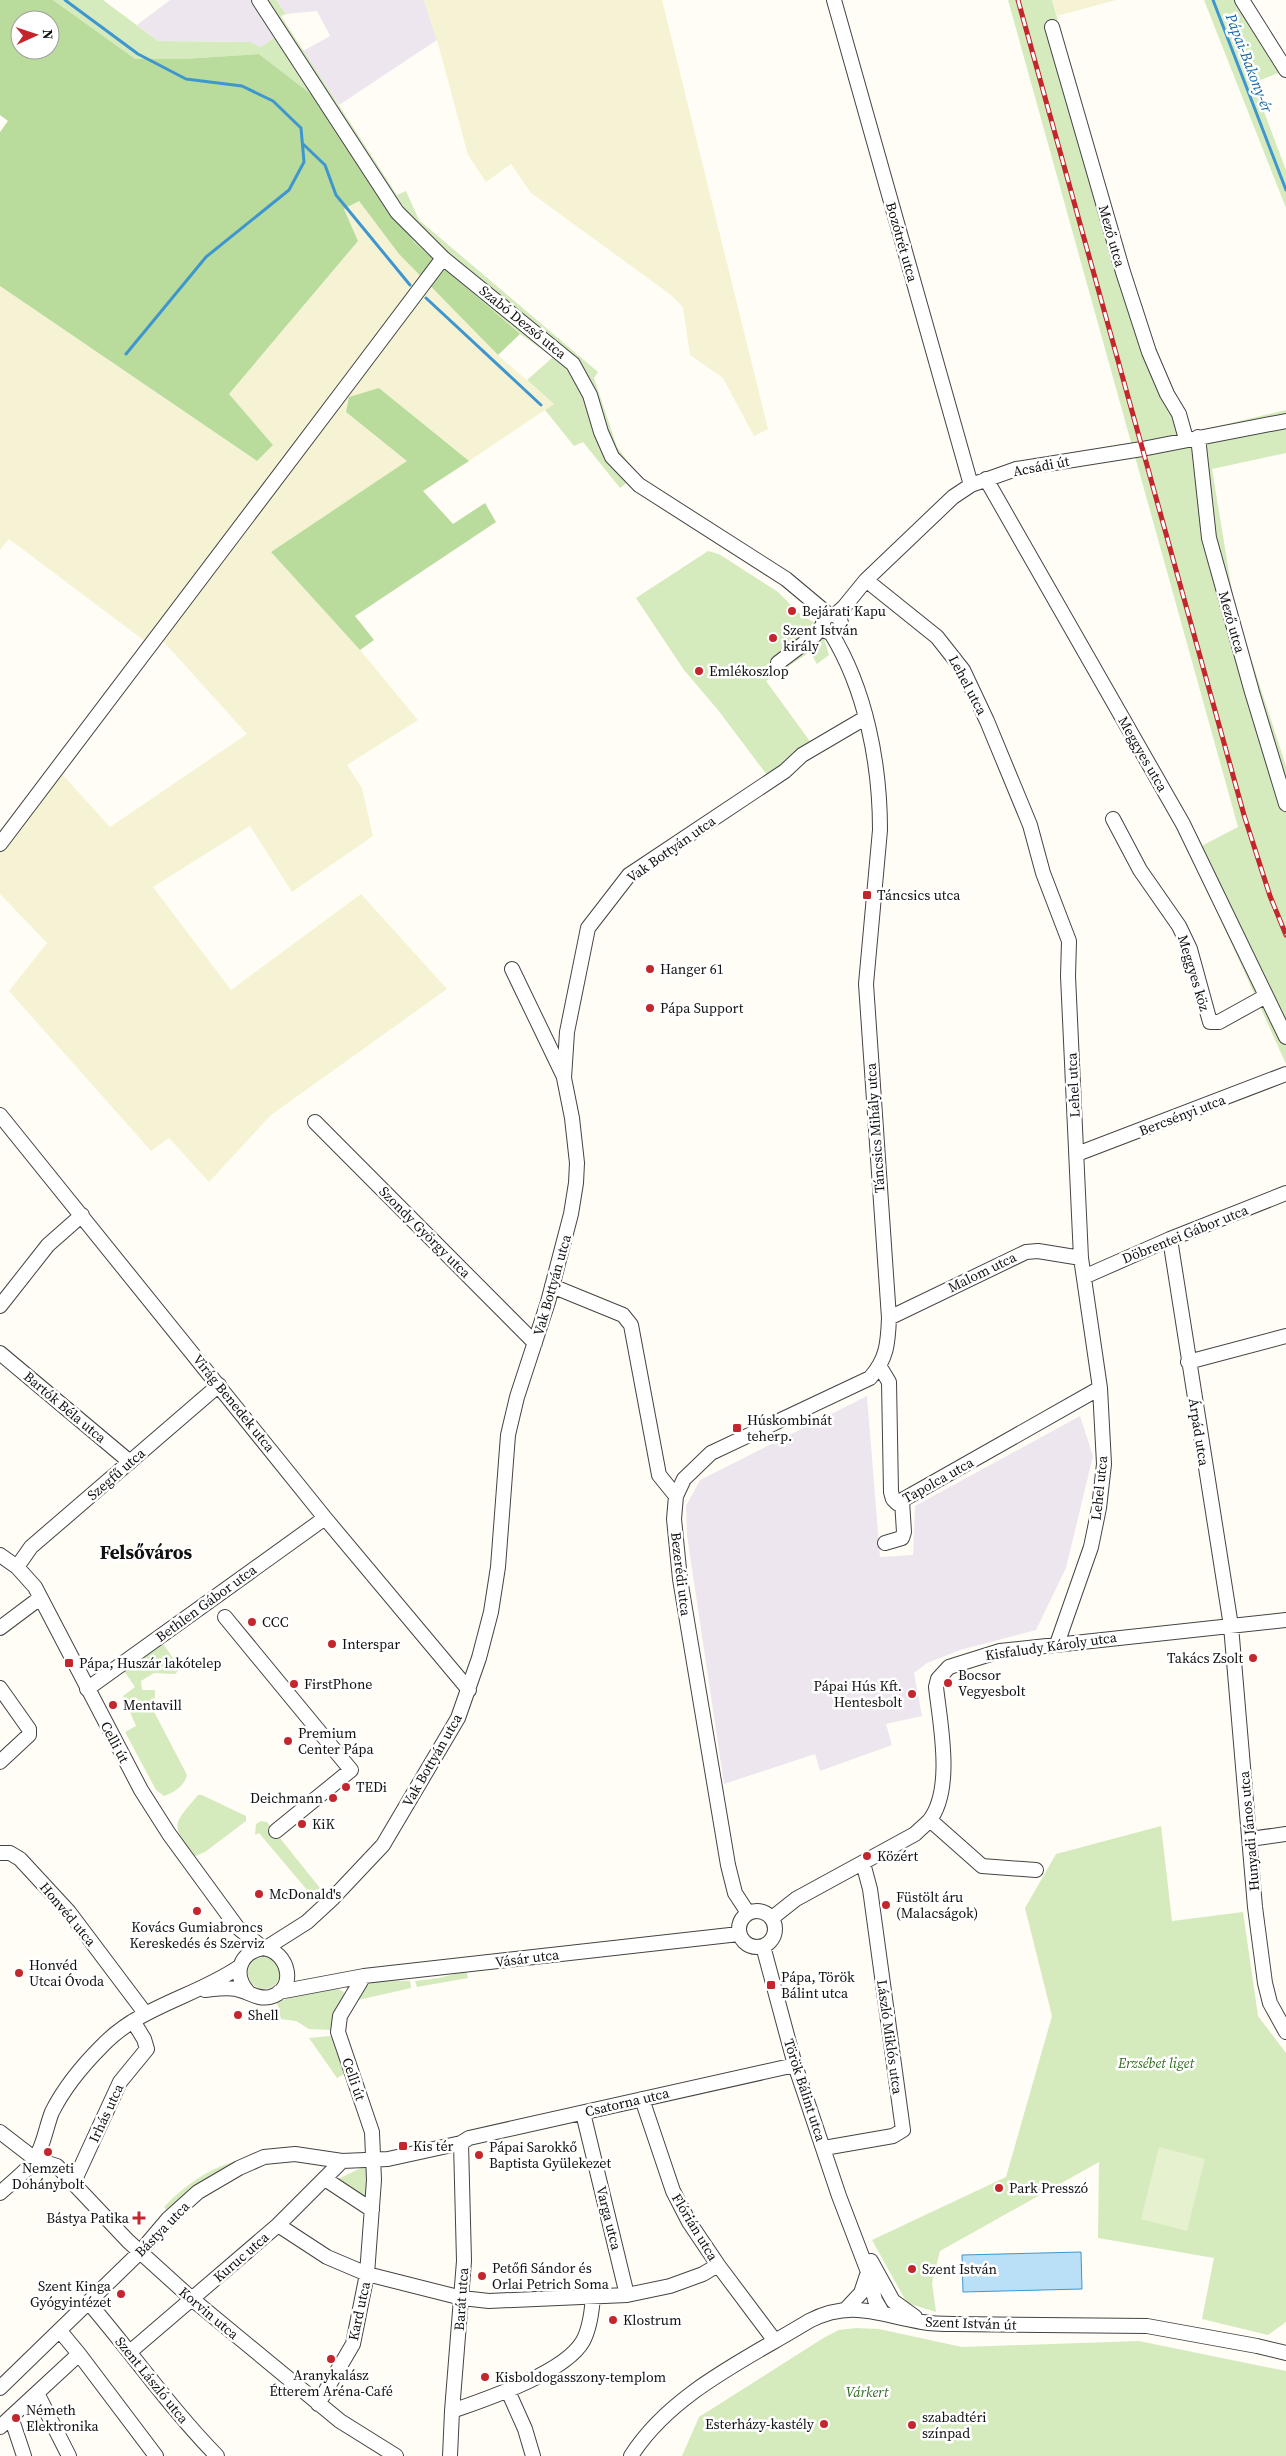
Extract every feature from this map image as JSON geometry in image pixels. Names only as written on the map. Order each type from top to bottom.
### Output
[{"type":"street","name":"Szabó Dezső utca","points":[[259,0],[398,212],[443,258],[574,364],[590,396],[601,432],[612,457],[639,485],[786,579],[816,606],[830,623]]},
{"type":"street","name":"Bozótrét utca","points":[[834,0],[971,484]]},
{"type":"street","points":[[1242,0],[1286,70]]},
{"type":"street","name":"Mező utca","points":[[1052,27],[1148,352],[1192,438],[1209,538],[1249,683],[1286,804]]},
{"type":"street","points":[[0,844],[121,680],[240,529],[443,258]]},
{"type":"street","name":"Acsádi út","points":[[778,663],[830,623],[866,580],[953,497],[971,484],[1016,469],[1286,421]]},
{"type":"street","name":"Meggyes utca","points":[[986,479],[1183,824],[1286,1036]]},
{"type":"street","name":"Lehel utca","points":[[866,580],[937,637],[963,670],[987,721],[1030,825],[1043,873],[1069,941],[1068,976],[1081,1258],[1086,1276],[1100,1388],[1104,1464],[1099,1508],[1085,1566],[1057,1644]]},
{"type":"street","name":"Táncsics Mihály utca","points":[[830,623],[858,691],[875,760],[880,805],[866,984],[889,1318],[888,1350],[880,1367]]},
{"type":"street","name":"Vak Bottyán utca","points":[[265,1948],[296,1929],[333,1898],[383,1844],[458,1718],[469,1690],[491,1612],[497,1576],[508,1436],[517,1397],[535,1343],[572,1214],[577,1163],[572,1118],[564,1078],[568,1032],[588,928],[629,875],[785,771],[802,755],[865,718]]},
{"type":"street","name":"Meggyes köz","points":[[1113,819],[1140,870],[1179,926],[1190,949],[1210,1022],[1218,1022],[1266,996]]},
{"type":"street","points":[[512,969],[564,1078]]},
{"type":"street","name":"Bercsényi utca","points":[[1077,1154],[1286,1074]]},
{"type":"street","name":"Virág Benedek utca","points":[[0,1115],[325,1518],[469,1690]]},
{"type":"street","name":"Szondy György utca","points":[[315,1122],[535,1343]]},
{"type":"street","name":"Döbrentei Gábor utca","points":[[1086,1276],[1170,1238],[1286,1193]]},
{"type":"street","points":[[0,1306],[48,1245],[82,1215]]},
{"type":"street","name":"Árpád utca","points":[[1170,1238],[1231,1626]]},
{"type":"street","name":"Malom utca","points":[[889,1318],[1020,1253],[1038,1251],[1081,1258]]},
{"type":"street","points":[[552,1286],[624,1315],[630,1325],[659,1475],[676,1496],[684,1479],[711,1452],[870,1378],[880,1367]]},
{"type":"street","points":[[1188,1362],[1286,1336]]},
{"type":"street","name":"Bartók Béla utca","points":[[0,1353],[130,1462]]},
{"type":"street","name":"Tapolca utca","points":[[880,1367],[889,1382],[891,1492],[893,1499],[897,1503],[1100,1388]]},
{"type":"street","name":"Szegfű utca","points":[[17,1567],[31,1547],[219,1385]]},
{"type":"street","name":"Bezerédi utca","points":[[676,1496],[674,1519],[680,1579],[728,1865],[735,1893],[748,1913]]},
{"type":"street","points":[[885,1543],[902,1538],[904,1532],[902,1501]]},
{"type":"street","name":"Bethlen Gábor utca","points":[[87,1689],[325,1518]]},
{"type":"street","name":"Celli út","points":[[0,1555],[17,1567],[35,1587],[141,1790],[169,1834],[237,1927],[265,1948]]},
{"type":"street","points":[[0,1628],[40,1598]]},
{"type":"street","points":[[225,1617],[351,1770],[276,1830]]},
{"type":"street","name":"Kisfaludy Károly utca","points":[[930,1820],[938,1803],[942,1779],[942,1740],[936,1687],[942,1672],[957,1663],[990,1653],[1057,1644],[1286,1620]]},
{"type":"street","name":"Hunyadi János utca","points":[[1231,1626],[1265,1983],[1270,2003],[1286,2032]]},
{"type":"street","points":[[0,1688],[29,1729],[29,1735],[0,1762]]},
{"type":"street","points":[[772,1918],[796,1899],[915,1834],[930,1820],[982,1866],[1036,1870]]},
{"type":"street","points":[[1250,1838],[1286,1834]]},
{"type":"street","name":"Honvéd utca","points":[[0,1853],[10,1853],[20,1859],[69,1912],[145,2013]]},
{"type":"street","name":"László Miklós utca","points":[[824,2148],[896,2136],[903,2130],[870,1889],[863,1864]]},
{"type":"street","points":[[760,1911],[772,1918],[774,1934],[768,1944],[751,1946],[741,1939],[739,1934],[740,1922],[748,1913],[760,1911]]},
{"type":"street","name":"Celli út","points":[[237,1927],[241,1942],[241,1964]]},
{"type":"street","name":"Vak Bottyán utca","points":[[286,1966],[288,1948],[296,1929]]},
{"type":"street","name":"Vásár utca","points":[[279,1992],[364,1976],[739,1934]]},
{"type":"street","name":"Török Bálint utca","points":[[763,1946],[795,2065],[839,2196],[868,2272],[878,2309]]},
{"type":"street","points":[[0,2193],[35,2159],[53,2112],[75,2076],[103,2044],[145,2013],[179,1997],[200,1990],[241,1964],[250,1952],[265,1948],[278,1954],[286,1966],[314,1984]]},
{"type":"street","points":[[241,1964],[242,1985],[248,1992]]},
{"type":"street","points":[[200,1990],[236,1989],[261,1998],[268,1997],[279,1992],[286,1982],[286,1966]]},
{"type":"street","name":"Celli út","points":[[364,1976],[340,2016],[338,2032],[372,2132],[375,2159]]},
{"type":"street","name":"Irhás utca","points":[[73,2184],[120,2082],[147,2049],[144,2038],[133,2021]]},
{"type":"street","name":"Csatorna utca","points":[[461,2143],[469,2138],[795,2065]]},
{"type":"street","name":"Flórián utca","points":[[642,2099],[673,2191],[689,2222],[775,2342]]},
{"type":"street","name":"Varga utca","points":[[582,2113],[628,2295]]},
{"type":"street","name":"Korvin utca","points":[[0,2132],[35,2159],[57,2166],[140,2252],[192,2300],[340,2421],[396,2456]]},
{"type":"street","points":[[372,2210],[325,2179],[342,2161],[388,2159],[461,2143]]},
{"type":"street","name":"Barát utca","points":[[450,2456],[462,2298],[464,2221],[461,2143]]},
{"type":"street","name":"Bástya utca","points":[[0,2388],[89,2303],[140,2252],[168,2220],[198,2192],[264,2157],[295,2154],[342,2161]]},
{"type":"street","points":[[372,2210],[375,2159]]},
{"type":"street","name":"Kuruc utca","points":[[131,2352],[278,2224],[325,2179]]},
{"type":"street","name":"Kard utca","points":[[318,2404],[353,2344],[367,2274],[372,2210]]},
{"type":"street","points":[[278,2224],[327,2257],[367,2274],[462,2298],[489,2301],[628,2295],[670,2286],[702,2274],[718,2265]]},
{"type":"street","name":"Török Bálint utca","points":[[854,2232],[893,2301],[923,2322]]},
{"type":"street","points":[[846,2309],[860,2292],[868,2272]]},
{"type":"street","points":[[878,2309],[882,2301],[883,2284]]},
{"type":"street","points":[[452,2411],[508,2391],[559,2364],[574,2353],[583,2341],[590,2321],[593,2296]]},
{"type":"street","name":"Szent László utca","points":[[89,2303],[131,2352],[194,2432],[217,2456]]},
{"type":"street","name":"Szent István út","points":[[626,2456],[637,2453],[656,2424],[693,2393],[817,2317],[846,2309],[878,2309],[923,2322],[954,2324],[1131,2324],[1159,2327],[1280,2352]]},
{"type":"street","points":[[60,2331],[156,2456]]},
{"type":"street","points":[[1280,2352],[1286,2341]]},
{"type":"street","points":[[0,2427],[79,2354]]},
{"type":"street","points":[[508,2391],[525,2429],[533,2456]]},
{"type":"street","points":[[37,2393],[69,2456]]},
{"type":"street","points":[[11,2417],[24,2456]]},
{"type":"shaded area","points":[[170,0],[252,0],[276,36],[261,47],[250,42],[158,41],[137,25]]},
{"type":"shaded area","points":[[276,0],[424,0],[437,40],[339,105],[303,51],[330,36],[317,11],[286,14]]},
{"type":"shaded area","points":[[424,0],[662,0],[768,429],[754,436],[723,378],[690,355],[683,307],[671,295],[531,193],[511,164],[486,182],[468,155],[437,40]]},
{"type":"shaded area","points":[[1052,0],[1116,0],[1057,16]]},
{"type":"shaded area","points":[[359,201],[399,254],[498,355],[554,404],[469,461],[379,388],[346,412],[408,461],[271,552],[360,650],[418,720],[347,765],[362,788],[373,836],[292,892],[250,826],[153,887],[231,990],[361,894],[447,989],[271,1115],[209,1182],[169,1138],[151,1151],[9,991],[47,943],[0,894],[0,834],[52,763],[110,827],[247,734],[162,640],[154,648],[9,539],[0,550],[0,286],[257,461],[273,445],[229,394],[358,241],[344,209]]},
{"type":"shaded area","points":[[867,1396],[880,1557],[913,1555],[915,1506],[1080,1416],[1093,1456],[1066,1568],[1036,1630],[960,1650],[927,1663],[914,1673],[922,1716],[886,1724],[892,1745],[820,1771],[815,1754],[724,1784],[687,1535],[686,1506],[700,1480]]},
{"type":"green space","points":[[0,0],[53,0],[135,59],[182,59],[259,54],[311,94],[414,242],[520,334],[498,355],[399,254],[359,201],[344,209],[358,241],[229,394],[273,445],[257,461],[0,286],[0,132],[8,121],[0,115]]},
{"type":"green space","points":[[53,0],[103,0],[158,41],[250,42],[261,47],[276,36],[252,0],[276,0],[286,14],[281,16],[397,195],[406,191],[419,220],[598,372],[594,378],[617,447],[638,475],[620,488],[583,442],[574,446],[545,410],[554,404],[527,380],[553,357],[520,334],[414,242],[311,94],[259,54],[182,59],[134,59]]},
{"type":"green space","points":[[1008,0],[1052,0],[1149,346],[1189,433],[1286,410],[1286,453],[1212,469],[1235,609],[1286,766],[1286,1064],[1190,852],[1238,827]]},
{"type":"green space","points":[[1204,0],[1246,0],[1286,70],[1253,83],[1286,170],[1286,208]]},
{"type":"green space","points":[[379,388],[469,461],[423,491],[453,524],[485,503],[496,522],[355,616],[374,640],[360,650],[271,552],[407,461],[346,412],[349,397]]},
{"type":"green space","points":[[708,551],[719,554],[778,592],[800,614],[815,623],[818,632],[824,639],[829,655],[817,664],[810,652],[766,681],[812,744],[767,775],[718,710],[684,670],[636,598]]},
{"type":"green space","points":[[159,1644],[164,1645],[179,1667],[178,1671],[175,1674],[154,1673],[141,1681],[142,1690],[155,1690],[155,1698],[149,1702],[187,1775],[184,1782],[178,1788],[164,1796],[156,1790],[125,1732],[136,1726],[123,1696],[135,1687],[124,1671]]},
{"type":"green space","points":[[198,1795],[202,1795],[246,1816],[246,1821],[205,1852],[193,1857],[178,1831],[178,1825],[183,1813]]},
{"type":"green space","points":[[261,1821],[267,1822],[320,1888],[306,1899],[302,1895],[307,1890],[259,1833],[255,1835],[256,1824]]},
{"type":"green space","name":"Erzsébet liget","points":[[1161,1826],[1172,1921],[1243,1912],[1258,2016],[1286,2053],[1286,2322],[1268,2335],[1202,2319],[1214,2258],[1098,2238],[1099,2162],[940,2251],[932,2283],[936,2312],[907,2303],[872,2240],[1006,2177],[1052,2016],[1025,1908],[1056,1854]]},
{"type":"green space","points":[[264,1957],[270,1958],[275,1962],[279,1967],[279,1979],[275,1984],[270,1988],[264,1989],[258,1988],[253,1984],[249,1979],[248,1973],[249,1967],[253,1962],[258,1958]]},
{"type":"green space","points":[[462,1972],[467,1973],[468,1978],[417,1987],[415,1981],[439,1978]]},
{"type":"green space","points":[[380,1980],[410,1981],[411,1988],[358,2000],[366,1987]]},
{"type":"green space","points":[[334,1987],[344,1992],[344,2000],[332,2020],[330,2030],[309,2029],[296,2021],[281,2019],[277,2003],[298,1994]]},
{"type":"green space","points":[[330,2036],[335,2040],[348,2072],[337,2078],[309,2038]]},
{"type":"green space","points":[[1159,2147],[1205,2159],[1187,2231],[1141,2219]]},
{"type":"green space","points":[[233,2162],[235,2165],[168,2212],[164,2207],[179,2192],[196,2180],[214,2169]]},
{"type":"green space","points":[[365,2166],[370,2168],[369,2200],[339,2184],[338,2179]]},
{"type":"green space","name":"Várkert","points":[[856,2328],[879,2329],[962,2347],[1139,2341],[1286,2371],[1286,2456],[682,2456],[699,2417],[825,2337],[839,2330]]},
{"type":"water","points":[[1081,2252],[1082,2289],[963,2292],[962,2255]]},
{"type":"waterway","points":[[65,0],[138,54],[186,79],[242,86],[273,101],[301,128],[304,162],[289,190],[206,257],[126,354]]},
{"type":"waterway","name":"Pápai-Bakony-ér","points":[[1213,0],[1286,190]]},
{"type":"waterway","points":[[303,144],[325,165],[336,195],[410,285]]},
{"type":"waterway","points":[[426,298],[541,405]]},
{"type":"railway","points":[[1018,0],[1244,815],[1270,896],[1286,935]]},
{"type":"place","name":"Bejárati Kapu","points":[[792,611]]},
{"type":"place","name":"Szent István király","points":[[773,638]]},
{"type":"place","name":"Emlékoszlop","points":[[699,671]]},
{"type":"place","name":"Táncsics utca","points":[[867,895]]},
{"type":"place","name":"Hanger 61","points":[[650,969]]},
{"type":"place","name":"Pápa Support","points":[[650,1008]]},
{"type":"place","name":"Húskombinát teherp.","points":[[737,1428]]},
{"type":"place","name":"CCC","points":[[252,1622]]},
{"type":"place","name":"Interspar","points":[[332,1644]]},
{"type":"place","name":"Takács Zsolt","points":[[1253,1658]]},
{"type":"place","name":"Pápa, Huszár lakótelep","points":[[69,1663]]},
{"type":"place","name":"Bocsor Vegyesbolt","points":[[948,1683]]},
{"type":"place","name":"FirstPhone","points":[[294,1684]]},
{"type":"place","name":"Pápai Hús Kft. Hentesbolt","points":[[912,1694]]},
{"type":"place","name":"Mentavill","points":[[113,1705]]},
{"type":"place","name":"Premium Center Pápa","points":[[288,1741]]},
{"type":"place","name":"TEDi","points":[[346,1787]]},
{"type":"place","name":"Deichmann","points":[[333,1798]]},
{"type":"place","name":"KiK","points":[[302,1824]]},
{"type":"place","name":"Közért","points":[[867,1856]]},
{"type":"place","name":"McDonald's","points":[[259,1894]]},
{"type":"place","name":"Füstölt áru (Malacságok)","points":[[886,1905]]},
{"type":"place","name":"Kovács Gumiabroncs Kereskedés és Szerviz","points":[[197,1911]]},
{"type":"place","name":"Honvéd Utcai Óvoda","points":[[19,1973]]},
{"type":"place","name":"Pápa, Török Bálint utca","points":[[771,1985]]},
{"type":"place","name":"Shell","points":[[238,2015]]},
{"type":"place","name":"Kis tér","points":[[403,2146]]},
{"type":"place","name":"Nemzeti Dohánybolt","points":[[48,2152]]},
{"type":"place","name":"Pápai Sarokkő Baptista Gyülekezet","points":[[479,2155]]},
{"type":"place","name":"Park Presszó","points":[[999,2188]]},
{"type":"place","name":"Bástya Patika","points":[[139,2218]]},
{"type":"place","name":"Szent István","points":[[912,2269]]},
{"type":"place","name":"Petőfi Sándor és Orlai Petrich Soma","points":[[482,2276]]},
{"type":"place","name":"Szent Kinga Gyógyintézet","points":[[121,2294]]},
{"type":"place","name":"Klostrum","points":[[613,2320]]},
{"type":"place","name":"Aranykalász Étterem Aréna-Café","points":[[331,2359]]},
{"type":"place","name":"Kisboldogasszony-templom","points":[[485,2377]]},
{"type":"place","name":"Németh Elektronika","points":[[16,2418]]},
{"type":"place","name":"Esterházy-kastély","points":[[824,2424]]},
{"type":"place","name":"szabadtéri színpad","points":[[912,2425]]},
{"type":"district","name":"Felsőváros","points":[[146,1552]]}]
